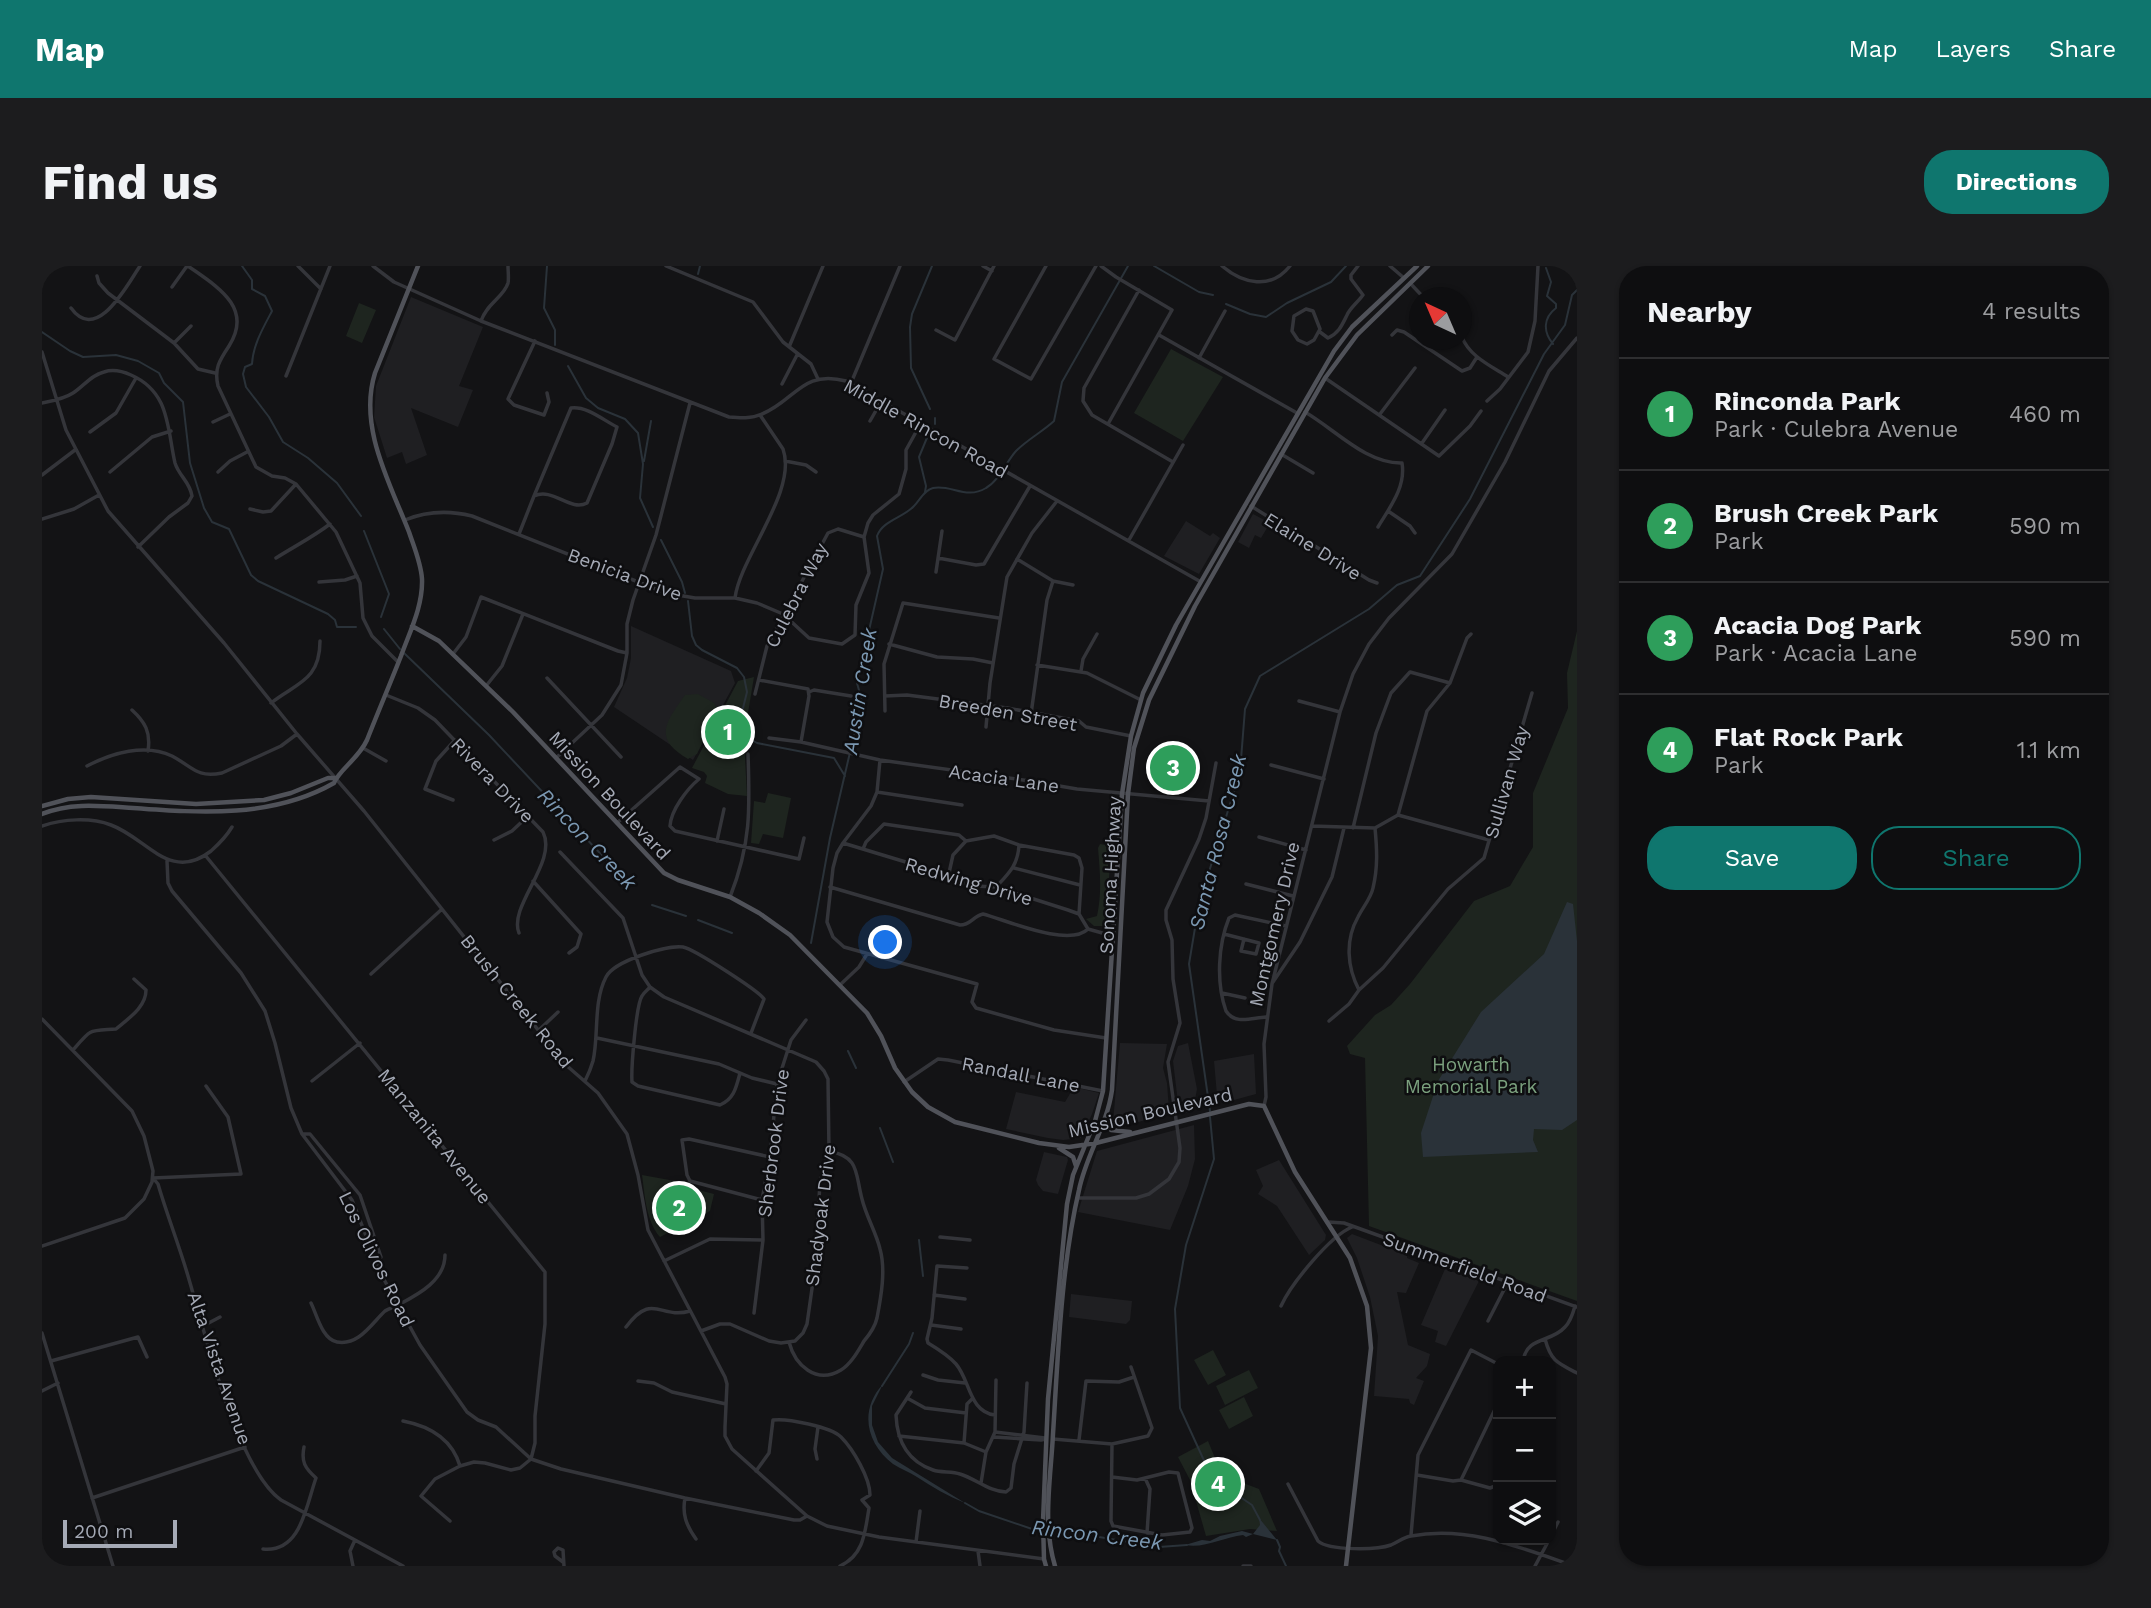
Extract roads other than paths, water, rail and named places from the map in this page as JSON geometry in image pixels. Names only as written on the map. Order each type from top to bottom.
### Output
[{"type":"main road","points":[[42,814],[83,805],[195,812],[266,808],[316,793],[334,783],[335,778],[363,748],[405,646],[420,601],[422,578],[416,554],[373,437],[370,420],[375,373],[418,266]]},
{"type":"main road","name":"Sonoma Highway","points":[[1046,1566],[1042,1538],[1072,1222],[1083,1175],[1108,1114],[1112,1090],[1121,937],[1125,794],[1134,748],[1149,700],[1204,583],[1297,413],[1334,351],[1352,327],[1417,266]]},
{"type":"main road","name":"Sonoma Highway","points":[[1055,1566],[1045,1522],[1051,1354],[1067,1203],[1076,1167],[1095,1121],[1103,1091],[1125,794],[1131,736],[1140,700],[1160,654],[1251,506],[1325,377],[1357,335],[1428,266]]},
{"type":"main road","points":[[1404,278],[1409,283]]},
{"type":"main road","points":[[1297,413],[1304,414]]},
{"type":"main road","name":"Mission Boulevard","points":[[412,626],[436,638],[486,686],[669,876],[730,897],[779,926],[806,950],[872,1019],[895,1069],[928,1107],[955,1122],[1055,1146],[1096,1143],[1249,1104],[1264,1106]]},
{"type":"main road","points":[[42,806],[68,799],[91,797],[196,804],[264,800],[335,778]]},
{"type":"main road","points":[[1113,936],[1121,937]]},
{"type":"main road","name":"Montgomery Drive","points":[[1264,1106],[1295,1172],[1350,1258],[1363,1289],[1371,1335],[1346,1566]]},
{"type":"main road","points":[[1108,1114],[1107,1126],[1110,1130],[1134,1133]]},
{"type":"main road","points":[[1055,1146],[1073,1157],[1076,1167]]},
{"type":"main road","points":[[1046,1438],[1053,1439]]},
{"type":"main road","points":[[1044,1559],[1053,1559]]},
{"type":"street","points":[[42,274],[47,266]]},
{"type":"street","points":[[71,308],[81,317],[93,319],[107,313],[140,266]]},
{"type":"street","points":[[172,287],[188,266],[227,295],[236,315],[237,328],[218,362],[215,373],[218,386],[251,461],[261,471],[296,484],[330,524],[341,540],[357,576],[361,590],[360,609],[364,621],[398,662]]},
{"type":"street","points":[[298,266],[321,289]]},
{"type":"street","points":[[286,376],[330,266]]},
{"type":"street","points":[[373,266],[382,275],[409,289],[481,321],[690,403],[730,418],[760,415],[783,450],[785,461],[781,485],[768,522],[741,574],[735,598]]},
{"type":"street","points":[[481,321],[486,309],[503,293],[508,282],[508,266]]},
{"type":"street","points":[[666,266],[751,301],[789,348],[811,364],[818,379]]},
{"type":"street","points":[[789,348],[823,266]]},
{"type":"street","points":[[851,383],[900,266]]},
{"type":"street","points":[[936,330],[955,340],[993,268],[983,266]]},
{"type":"street","points":[[1046,266],[994,359],[1031,379],[1099,266],[1172,310],[1108,424]]},
{"type":"street","points":[[1222,266],[1241,279],[1256,283],[1279,277],[1290,266]]},
{"type":"street","points":[[1320,332],[1310,344],[1298,340],[1293,333],[1294,316],[1311,309],[1320,332],[1328,338],[1333,336],[1363,295],[1351,279],[1358,266]]},
{"type":"street","points":[[1390,266],[1404,278]]},
{"type":"street","points":[[1487,401],[1500,389],[1528,352],[1535,321],[1538,266]]},
{"type":"street","points":[[97,276],[103,288],[174,343],[198,369],[215,373]]},
{"type":"street","points":[[1409,283],[1413,287]]},
{"type":"street","points":[[1139,290],[1082,396],[1088,411],[1173,461]]},
{"type":"street","points":[[1199,358],[1225,311]]},
{"type":"street","points":[[174,343],[191,326]]},
{"type":"street","points":[[1392,335],[1397,330],[1404,331],[1462,371],[1470,368],[1477,357]]},
{"type":"street","points":[[1159,335],[1297,413]]},
{"type":"street","name":"Montgomery Drive","points":[[1264,1106],[1266,1097],[1263,1059],[1272,984],[1340,712],[1353,674],[1369,644],[1389,618],[1452,554],[1505,462],[1549,371],[1577,338]]},
{"type":"street","points":[[535,341],[508,399],[514,405],[544,415],[549,402],[547,394]]},
{"type":"street","points":[[1470,350],[1508,377]]},
{"type":"street","name":"Brush Creek Road","points":[[42,352],[55,400],[75,450],[110,515],[224,643],[566,1065],[601,1096],[627,1134],[648,1230],[725,1377],[725,1427],[732,1449],[807,1516],[827,1526],[916,1542],[1044,1559]]},
{"type":"street","points":[[782,384],[797,355]]},
{"type":"street","points":[[1380,414],[1415,368]]},
{"type":"street","points":[[42,403],[73,393],[89,379],[102,372],[115,370],[136,377],[154,394],[166,414],[176,466],[190,485],[192,498],[138,547]]},
{"type":"street","points":[[90,432],[116,413],[136,377]]},
{"type":"street","points":[[1325,377],[1439,456],[1481,411]]},
{"type":"street","name":"Middle Rincon Road","points":[[760,415],[771,410],[800,386],[818,379],[838,379],[851,383],[1204,583]]},
{"type":"street","points":[[870,421],[882,400]]},
{"type":"street","points":[[556,758],[610,705],[621,685],[627,653],[627,624],[656,535],[690,403]]},
{"type":"street","points":[[519,534],[534,496],[567,415],[571,408],[576,407],[596,414],[617,427],[587,503],[578,505],[544,493],[534,496]]},
{"type":"street","points":[[1422,443],[1445,410]]},
{"type":"street","points":[[213,422],[230,414]]},
{"type":"street","points":[[1304,414],[1374,458],[1389,463],[1402,463],[1404,476],[1378,527]]},
{"type":"street","points":[[864,537],[873,515],[899,494],[906,469],[906,450],[921,423]]},
{"type":"street","points":[[110,472],[156,435],[171,431]]},
{"type":"street","points":[[1129,540],[1183,445]]},
{"type":"street","points":[[42,475],[75,450]]},
{"type":"street","points":[[218,472],[230,461],[247,452]]},
{"type":"street","points":[[1281,454],[1313,473]]},
{"type":"street","points":[[785,461],[806,465],[816,472]]},
{"type":"street","points":[[250,509],[271,511],[296,484]]},
{"type":"street","points":[[938,558],[984,564],[1030,486]]},
{"type":"street","points":[[42,519],[74,509],[99,495]]},
{"type":"street","points":[[986,727],[999,618],[1007,577],[1032,533],[1057,501]]},
{"type":"street","name":"Elaine Drive","points":[[1251,506],[1368,580],[1377,583]]},
{"type":"street","points":[[1388,510],[1415,533]]},
{"type":"street","name":"Benicia Drive","points":[[404,521],[427,513],[451,511],[472,516],[639,583],[681,596],[735,598],[757,603],[783,614],[812,639],[837,645],[851,639],[856,628],[856,606],[869,572],[864,537]]},
{"type":"street","points":[[276,558],[308,541],[330,524]]},
{"type":"street","name":"Culebra Way","points":[[755,694],[767,646],[828,533],[838,529],[864,537]]},
{"type":"street","points":[[936,572],[942,531]]},
{"type":"street","points":[[1017,559],[1053,581],[1073,585]]},
{"type":"street","points":[[319,582],[357,576]]},
{"type":"street","points":[[1031,714],[1047,600],[1053,581]]},
{"type":"street","points":[[453,654],[466,637],[481,597],[627,653]]},
{"type":"street","points":[[885,711],[884,664],[903,603],[999,618]]},
{"type":"street","points":[[486,686],[502,666],[523,614]]},
{"type":"street","points":[[1081,671],[1083,659],[1097,634]]},
{"type":"street","points":[[1398,815],[1427,711],[1450,683],[1467,638],[1471,634]]},
{"type":"street","points":[[271,703],[306,681],[317,659],[320,641]]},
{"type":"street","points":[[889,644],[937,657],[993,663]]},
{"type":"street","points":[[1037,665],[1081,671],[1140,700]]},
{"type":"street","points":[[1353,828],[1376,733],[1391,693],[1410,672],[1450,683]]},
{"type":"street","points":[[547,678],[621,757]]},
{"type":"street","points":[[758,680],[804,687],[809,692]]},
{"type":"street","points":[[809,692],[814,690],[852,696]]},
{"type":"street","points":[[801,742],[809,692]]},
{"type":"street","name":"Sullivan Way","points":[[1329,1021],[1349,1004],[1382,968],[1448,889],[1484,858],[1532,693]]},
{"type":"street","name":"Rivera Drive","points":[[385,695],[427,713],[543,832],[547,850],[517,920],[519,933]]},
{"type":"street","name":"Breeden Street","points":[[885,696],[907,695],[1079,721],[1087,727],[1131,736]]},
{"type":"street","points":[[1299,701],[1340,712]]},
{"type":"street","points":[[132,710],[146,727],[150,740],[148,751]]},
{"type":"street","points":[[87,766],[118,753],[148,751],[168,755],[195,772],[212,775],[281,746],[297,734]]},
{"type":"street","name":"Acacia Lane","points":[[769,738],[801,742],[880,760],[1077,789],[1209,801]]},
{"type":"street","points":[[453,800],[425,789],[436,761],[455,740]]},
{"type":"street","points":[[363,748],[386,761]]},
{"type":"street","points":[[730,897],[746,849],[751,796],[748,754]]},
{"type":"street","points":[[880,760],[877,792],[866,815],[837,853],[826,918],[831,933],[844,947],[977,984],[972,1002],[976,1008],[1054,1030],[1107,1038]]},
{"type":"street","points":[[1077,1198],[1136,1198],[1158,1189],[1169,1179],[1179,1162],[1180,1148],[1169,1058],[1180,1023],[1166,910],[1199,839],[1216,763]]},
{"type":"street","points":[[1271,765],[1324,779]]},
{"type":"street","points":[[617,823],[677,768],[683,767],[699,779],[688,788],[671,820],[670,826],[675,831],[799,859],[804,838]]},
{"type":"street","points":[[877,792],[962,805]]},
{"type":"street","points":[[717,841],[724,809]]},
{"type":"street","points":[[1312,826],[1374,828],[1398,815],[1489,840]]},
{"type":"street","points":[[494,840],[512,831],[528,816]]},
{"type":"street","points":[[42,826],[64,821],[93,820],[125,831],[167,861],[188,862],[205,855],[222,842],[232,827]]},
{"type":"street","points":[[863,849],[866,842],[884,824],[959,835],[966,841]]},
{"type":"street","points":[[1272,984],[1300,942],[1332,877],[1344,828]]},
{"type":"street","points":[[1359,990],[1352,976],[1349,949],[1356,920],[1373,891],[1378,861],[1374,828]]},
{"type":"street","points":[[949,873],[953,855],[966,841],[994,836],[1019,845],[1079,858],[1082,868],[1079,914],[1088,929],[1113,936]]},
{"type":"street","points":[[1259,837],[1306,850]]},
{"type":"street","name":"Redwing Drive","points":[[843,843],[949,873],[961,882],[974,886],[996,887],[1079,914]]},
{"type":"street","points":[[996,887],[1014,868],[1019,845]]},
{"type":"street","points":[[560,852],[623,918],[635,958],[650,987],[642,996],[631,1068],[632,1082],[638,1086],[720,1105],[729,1101],[734,1094],[740,1073]]},
{"type":"street","name":"Manzanita Avenue","points":[[205,855],[545,1272],[545,1324],[535,1416],[535,1443],[531,1459]]},
{"type":"street","name":"Los Olivos Road","points":[[167,861],[168,883],[172,891],[241,973],[265,1011],[290,1108],[302,1134],[352,1200],[377,1263],[420,1345],[467,1412],[496,1427],[531,1459],[595,1478],[685,1498],[794,1520],[807,1516]]},
{"type":"street","points":[[1014,868],[1080,886]]},
{"type":"street","points":[[533,881],[581,934],[577,947],[569,953]]},
{"type":"street","points":[[1246,884],[1293,896]]},
{"type":"street","points":[[830,887],[960,925],[968,924],[982,914],[1063,937],[1083,933],[1088,929]]},
{"type":"street","points":[[371,974],[442,909]]},
{"type":"street","points":[[1266,1017],[1241,1020],[1232,1018],[1226,1012],[1220,966],[1224,934],[1229,918],[1235,915],[1286,926]]},
{"type":"street","points":[[1224,934],[1244,939],[1259,943],[1256,954],[1241,951],[1244,939]]},
{"type":"street","points":[[585,1081],[593,1063],[601,990],[606,975],[614,966],[673,947],[688,948],[753,989],[764,999],[751,1033]]},
{"type":"street","points":[[841,984],[862,963],[867,953]]},
{"type":"street","points":[[73,1051],[90,1031],[99,1028],[116,1029],[134,1014],[146,999],[146,990],[134,979]]},
{"type":"street","name":"Shadyoak Drive","points":[[650,987],[664,997],[816,1062],[828,1079],[829,1151],[820,1182],[820,1232],[807,1324],[799,1338],[789,1342]]},
{"type":"street","points":[[1222,993],[1244,998]]},
{"type":"street","points":[[539,1030],[558,1012]]},
{"type":"street","name":"Alta Vista Avenue","points":[[42,1019],[136,1118],[145,1136],[153,1178],[158,1184],[236,1428],[273,1494],[403,1566]]},
{"type":"street","name":"Sherbrook Drive","points":[[754,1313],[763,1240],[762,1199],[770,1157],[777,1084],[788,1048],[806,1020]]},
{"type":"street","points":[[596,1038],[719,1064],[777,1084]]},
{"type":"street","points":[[312,1081],[360,1043]]},
{"type":"street","name":"Randall Lane","points":[[904,1082],[938,1059],[1103,1091]]},
{"type":"street","points":[[42,1246],[125,1218],[140,1205],[153,1178],[241,1174],[228,1118],[206,1086]]},
{"type":"street","points":[[302,1134],[310,1135],[360,1195],[381,1257],[377,1263]]},
{"type":"street","points":[[762,1199],[690,1181],[682,1140],[689,1139],[770,1157]]},
{"type":"street","points":[[701,1331],[720,1324],[730,1324],[769,1341],[789,1342],[794,1357],[804,1368],[823,1374],[844,1368],[851,1361],[877,1321],[883,1270],[881,1252],[862,1200],[854,1164],[845,1155],[829,1151]]},
{"type":"street","name":"Summerfield Road","points":[[1328,1222],[1344,1223],[1576,1306]]},
{"type":"street","points":[[1282,1306],[1287,1293],[1302,1273],[1337,1237],[1352,1227]]},
{"type":"street","points":[[940,1237],[970,1240]]},
{"type":"street","points":[[664,1261],[710,1239],[763,1240]]},
{"type":"street","points":[[311,1303],[328,1338],[345,1342],[365,1334],[386,1311],[434,1282],[442,1269],[445,1255]]},
{"type":"street","points":[[967,1268],[937,1266],[927,1339],[928,1343],[957,1364],[973,1399],[988,1414],[995,1415]]},
{"type":"street","points":[[1488,1321],[1508,1282]]},
{"type":"street","points":[[934,1295],[965,1298]]},
{"type":"street","points":[[1524,1356],[1529,1346],[1565,1328],[1576,1306]]},
{"type":"street","points":[[626,1326],[638,1312],[646,1308],[684,1313],[690,1311]]},
{"type":"street","points":[[203,1326],[220,1317]]},
{"type":"street","points":[[931,1325],[961,1329]]},
{"type":"street","points":[[42,1333],[113,1566]]},
{"type":"street","points":[[51,1361],[138,1336],[147,1357]]},
{"type":"street","points":[[1545,1339],[1549,1355],[1577,1373]]},
{"type":"street","points":[[1411,1535],[1418,1455],[1471,1350],[1493,1361]]},
{"type":"street","points":[[1053,1439],[1112,1444],[1142,1439],[1150,1433],[1152,1428],[1131,1367]]},
{"type":"street","points":[[923,1375],[938,1380],[965,1382]]},
{"type":"street","points":[[1079,1440],[1086,1381],[1119,1382],[1134,1377]]},
{"type":"street","points":[[981,1483],[986,1452],[994,1434],[996,1380]]},
{"type":"street","points":[[638,1381],[654,1382],[672,1392],[726,1404]]},
{"type":"street","points":[[42,1391],[58,1383]]},
{"type":"street","points":[[911,1392],[896,1415],[898,1436],[906,1452],[932,1470],[958,1473],[998,1492],[1009,1491],[1022,1437],[1027,1383]]},
{"type":"street","points":[[907,1398],[925,1408],[966,1413]]},
{"type":"street","points":[[964,1443],[967,1404],[973,1399]]},
{"type":"street","points":[[1461,1480],[1493,1413]]},
{"type":"street","points":[[756,1471],[769,1453],[773,1420],[781,1419],[818,1427],[840,1435],[870,1482],[870,1495],[862,1500],[869,1508],[864,1534],[855,1556],[840,1566]]},
{"type":"street","points":[[403,1420],[420,1424],[437,1433],[454,1452],[460,1466]]},
{"type":"street","points":[[817,1459],[815,1449],[818,1427]]},
{"type":"street","points":[[994,1434],[1046,1438]]},
{"type":"street","points":[[898,1436],[964,1443],[986,1452]]},
{"type":"street","points":[[1112,1444],[1111,1521],[1112,1526],[1162,1535],[1189,1532],[1192,1524],[1178,1474],[1169,1472],[1145,1478],[1112,1478]]},
{"type":"street","points":[[92,1498],[245,1447]]},
{"type":"street","points":[[263,1549],[276,1550],[284,1547],[294,1536],[305,1514],[316,1478],[304,1465],[304,1447]]},
{"type":"street","points":[[450,1521],[421,1496],[435,1479],[474,1462],[511,1470],[520,1468],[531,1459]]},
{"type":"street","points":[[1417,1475],[1493,1487]]},
{"type":"street","points":[[1145,1478],[1150,1489],[1147,1533]]},
{"type":"street","points":[[1288,1484],[1318,1541],[1326,1546],[1382,1547],[1411,1535],[1467,1534],[1490,1538],[1574,1566]]},
{"type":"street","points":[[685,1498],[685,1520],[696,1539]]},
{"type":"street","points":[[916,1542],[920,1511]]},
{"type":"street","points":[[1556,1526],[1558,1522]]},
{"type":"street","points":[[353,1566],[350,1551],[355,1540]]},
{"type":"street","points":[[1535,1566],[1546,1545]]},
{"type":"street","points":[[978,1551],[980,1566]]},
{"type":"street","points":[[1243,1566],[1251,1566]]},
{"type":"waterway","points":[[242,266],[252,280],[252,289],[265,296],[272,311],[256,343],[252,364],[245,367],[243,374],[246,387],[269,417],[283,442],[308,458],[337,483],[361,516]]},
{"type":"waterway","points":[[547,266],[544,308],[555,330],[555,345]]},
{"type":"waterway","points":[[698,274],[700,266]]},
{"type":"waterway","points":[[930,409],[911,368],[910,327],[912,314],[932,266]]},
{"type":"waterway","name":"Austin Creek","points":[[811,943],[830,838],[862,701],[857,683],[883,569],[877,536],[884,526],[909,510],[930,489],[940,487],[972,493],[986,488],[995,481],[1016,451],[1054,421],[1062,382],[1128,266]]},
{"type":"waterway","name":"Austin Creek","points":[[1154,266],[1199,292],[1213,295]]},
{"type":"waterway","name":"Austin Creek","points":[[1226,304],[1266,317],[1287,303],[1331,282],[1346,266]]},
{"type":"waterway","points":[[1546,268],[1551,282],[1547,296],[1556,304],[1546,325],[1547,335],[1553,344]]},
{"type":"waterway","name":"Santa Rosa Creek","points":[[1210,1111],[1189,964],[1199,904],[1240,772],[1245,709],[1260,676],[1369,609],[1397,585],[1420,576],[1470,499],[1544,354],[1565,325],[1572,295],[1577,290]]},
{"type":"waterway","name":"Rincon Creek","points":[[42,332],[83,357],[116,355],[138,361],[159,373],[164,383],[183,402],[190,463],[204,508],[212,522],[229,529],[251,575],[258,581],[328,614],[335,620],[337,627],[356,627]]},
{"type":"waterway","points":[[568,366],[586,398],[598,408],[625,419],[638,433],[643,464],[640,498],[653,527]]},
{"type":"waterway","points":[[935,418],[935,424]]},
{"type":"waterway","points":[[644,461],[651,421]]},
{"type":"waterway","points":[[925,492],[919,457],[929,433]]},
{"type":"waterway","points":[[364,531],[389,594],[381,617]]},
{"type":"waterway","points":[[661,540],[685,593]]},
{"type":"waterway","points":[[688,601],[692,636],[696,645],[737,668],[744,677],[747,692],[739,724],[750,739],[757,743],[834,758],[845,776]]},
{"type":"waterway","name":"Rincon Creek","points":[[384,629],[400,649]]},
{"type":"waterway","name":"Rincon Creek","points":[[404,653],[489,735],[627,882]]},
{"type":"waterway","name":"Rincon Creek","points":[[652,905],[686,916]]},
{"type":"waterway","name":"Rincon Creek","points":[[698,920],[732,933]]},
{"type":"waterway","name":"Rincon Creek","points":[[848,1051],[856,1068]]},
{"type":"waterway","name":"Santa Rosa Creek","points":[[1210,1117],[1214,1159],[1186,1245],[1175,1309],[1180,1408],[1212,1478],[1252,1505],[1260,1520]]},
{"type":"waterway","name":"Rincon Creek","points":[[880,1128],[893,1162]]},
{"type":"waterway","name":"Rincon Creek","points":[[919,1240],[923,1276]]},
{"type":"waterway","name":"Rincon Creek","points":[[882,1386],[909,1344],[913,1333]]},
{"type":"waterway","name":"Rincon Creek","points":[[965,1503],[979,1511],[1035,1530]]},
{"type":"waterway","name":"Rincon Creek","points":[[1099,1537],[1159,1547],[1187,1545]]},
{"type":"waterway","name":"Santa Rosa Creek","points":[[1277,1540],[1286,1566]]},
{"type":"place","name":"Rinconda Park","points":[[728,732]]},
{"type":"place","name":"Acacia Dog Park","points":[[1173,768]]},
{"type":"place","name":"Brush Creek Park","points":[[679,1208]]},
{"type":"place","name":"Flat Rock Park","points":[[1218,1484]]},
{"type":"park label","name":"Howarth Memorial Park","points":[[1471,1075]]}]
